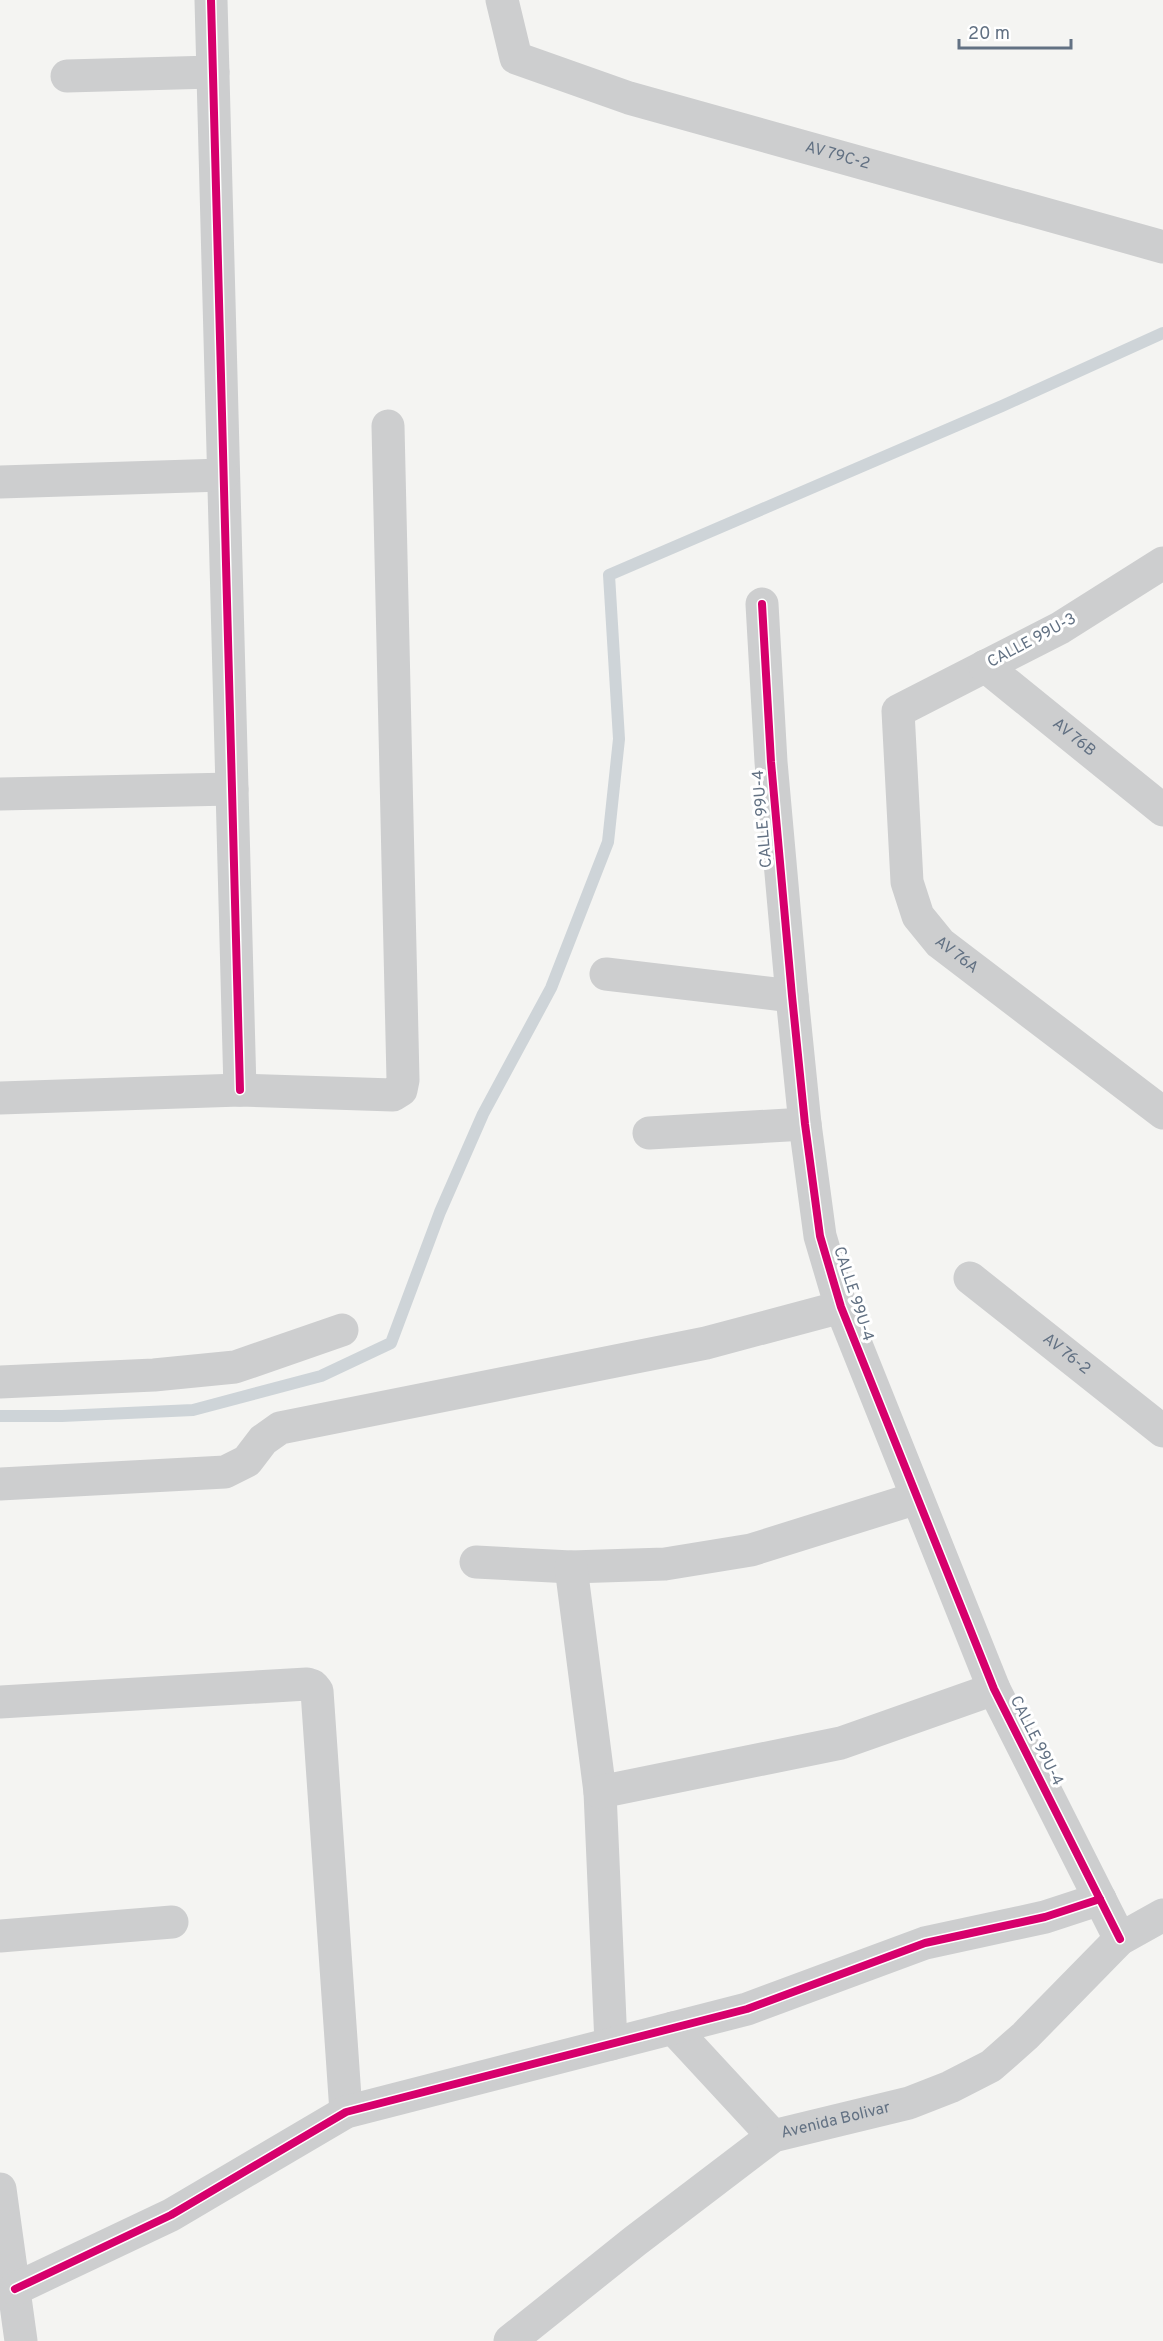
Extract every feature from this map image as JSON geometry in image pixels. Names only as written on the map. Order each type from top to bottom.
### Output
[{"type":"street","points":[[211,0],[240,1090]]},
{"type":"street","name":"AV 79C-2","points":[[502,0],[516,58],[629,98],[1163,247]]},
{"type":"street","points":[[67,76],[213,72]]},
{"type":"street","points":[[0,1098],[240,1090],[393,1095],[401,1090],[403,1080],[388,426]]},
{"type":"street","points":[[0,482],[223,475]]},
{"type":"street","name":"CALLE 99U-3","points":[[898,711],[1059,628],[1163,563]]},
{"type":"street","name":"CALLE 99U-4","points":[[762,604],[771,762],[792,996],[805,1124],[820,1236],[841,1307],[994,1689],[1120,1939]]},
{"type":"street","name":"AV 76B","points":[[985,666],[1163,810]]},
{"type":"street","name":"AV 76A","points":[[898,711],[907,882],[918,916],[940,943],[1163,1113]]},
{"type":"street","points":[[0,794],[232,789]]},
{"type":"street","points":[[606,974],[792,996]]},
{"type":"street","points":[[650,1133],[805,1124]]},
{"type":"street","name":"AV 76-2","points":[[970,1278],[1163,1431]]},
{"type":"street","points":[[0,1484],[225,1472],[248,1461],[263,1440],[280,1428],[706,1343],[841,1307]]},
{"type":"street","points":[[0,1382],[154,1375],[235,1367],[342,1330]]},
{"type":"street","points":[[476,1562],[571,1567],[665,1564],[751,1550],[917,1498]]},
{"type":"street","points":[[571,1567],[600,1792],[611,2044]]},
{"type":"street","points":[[0,1702],[307,1684],[313,1686],[317,1691],[318,1702],[346,2112]]},
{"type":"street","points":[[600,1792],[841,1743],[994,1689]]},
{"type":"street","points":[[15,2289],[171,2215],[346,2112],[747,2009],[925,1943],[1045,1917],[1100,1899]]},
{"type":"street","name":"Avenida Bolivar","points":[[510,2341],[635,2241],[773,2136],[909,2103],[950,2087],[991,2066],[1026,2036],[1120,1939],[1163,1915]]},
{"type":"street","points":[[0,1936],[172,1922]]},
{"type":"street","points":[[673,2028],[773,2136]]},
{"type":"street","points":[[0,2189],[21,2341]]},
{"type":"waterway","points":[[0,1416],[62,1416],[193,1410],[321,1376],[391,1343],[440,1212],[483,1114],[551,988],[608,842],[619,739],[609,575],[1002,406],[1163,333]]},
{"type":"cycle path","points":[[211,0],[240,1090]]},
{"type":"cycle path","points":[[762,604],[771,762],[792,996],[805,1124],[820,1236],[841,1307],[994,1689],[1120,1939]]},
{"type":"cycle path","points":[[15,2289],[171,2215],[346,2112],[747,2009],[925,1943],[1045,1917],[1100,1899]]}]
